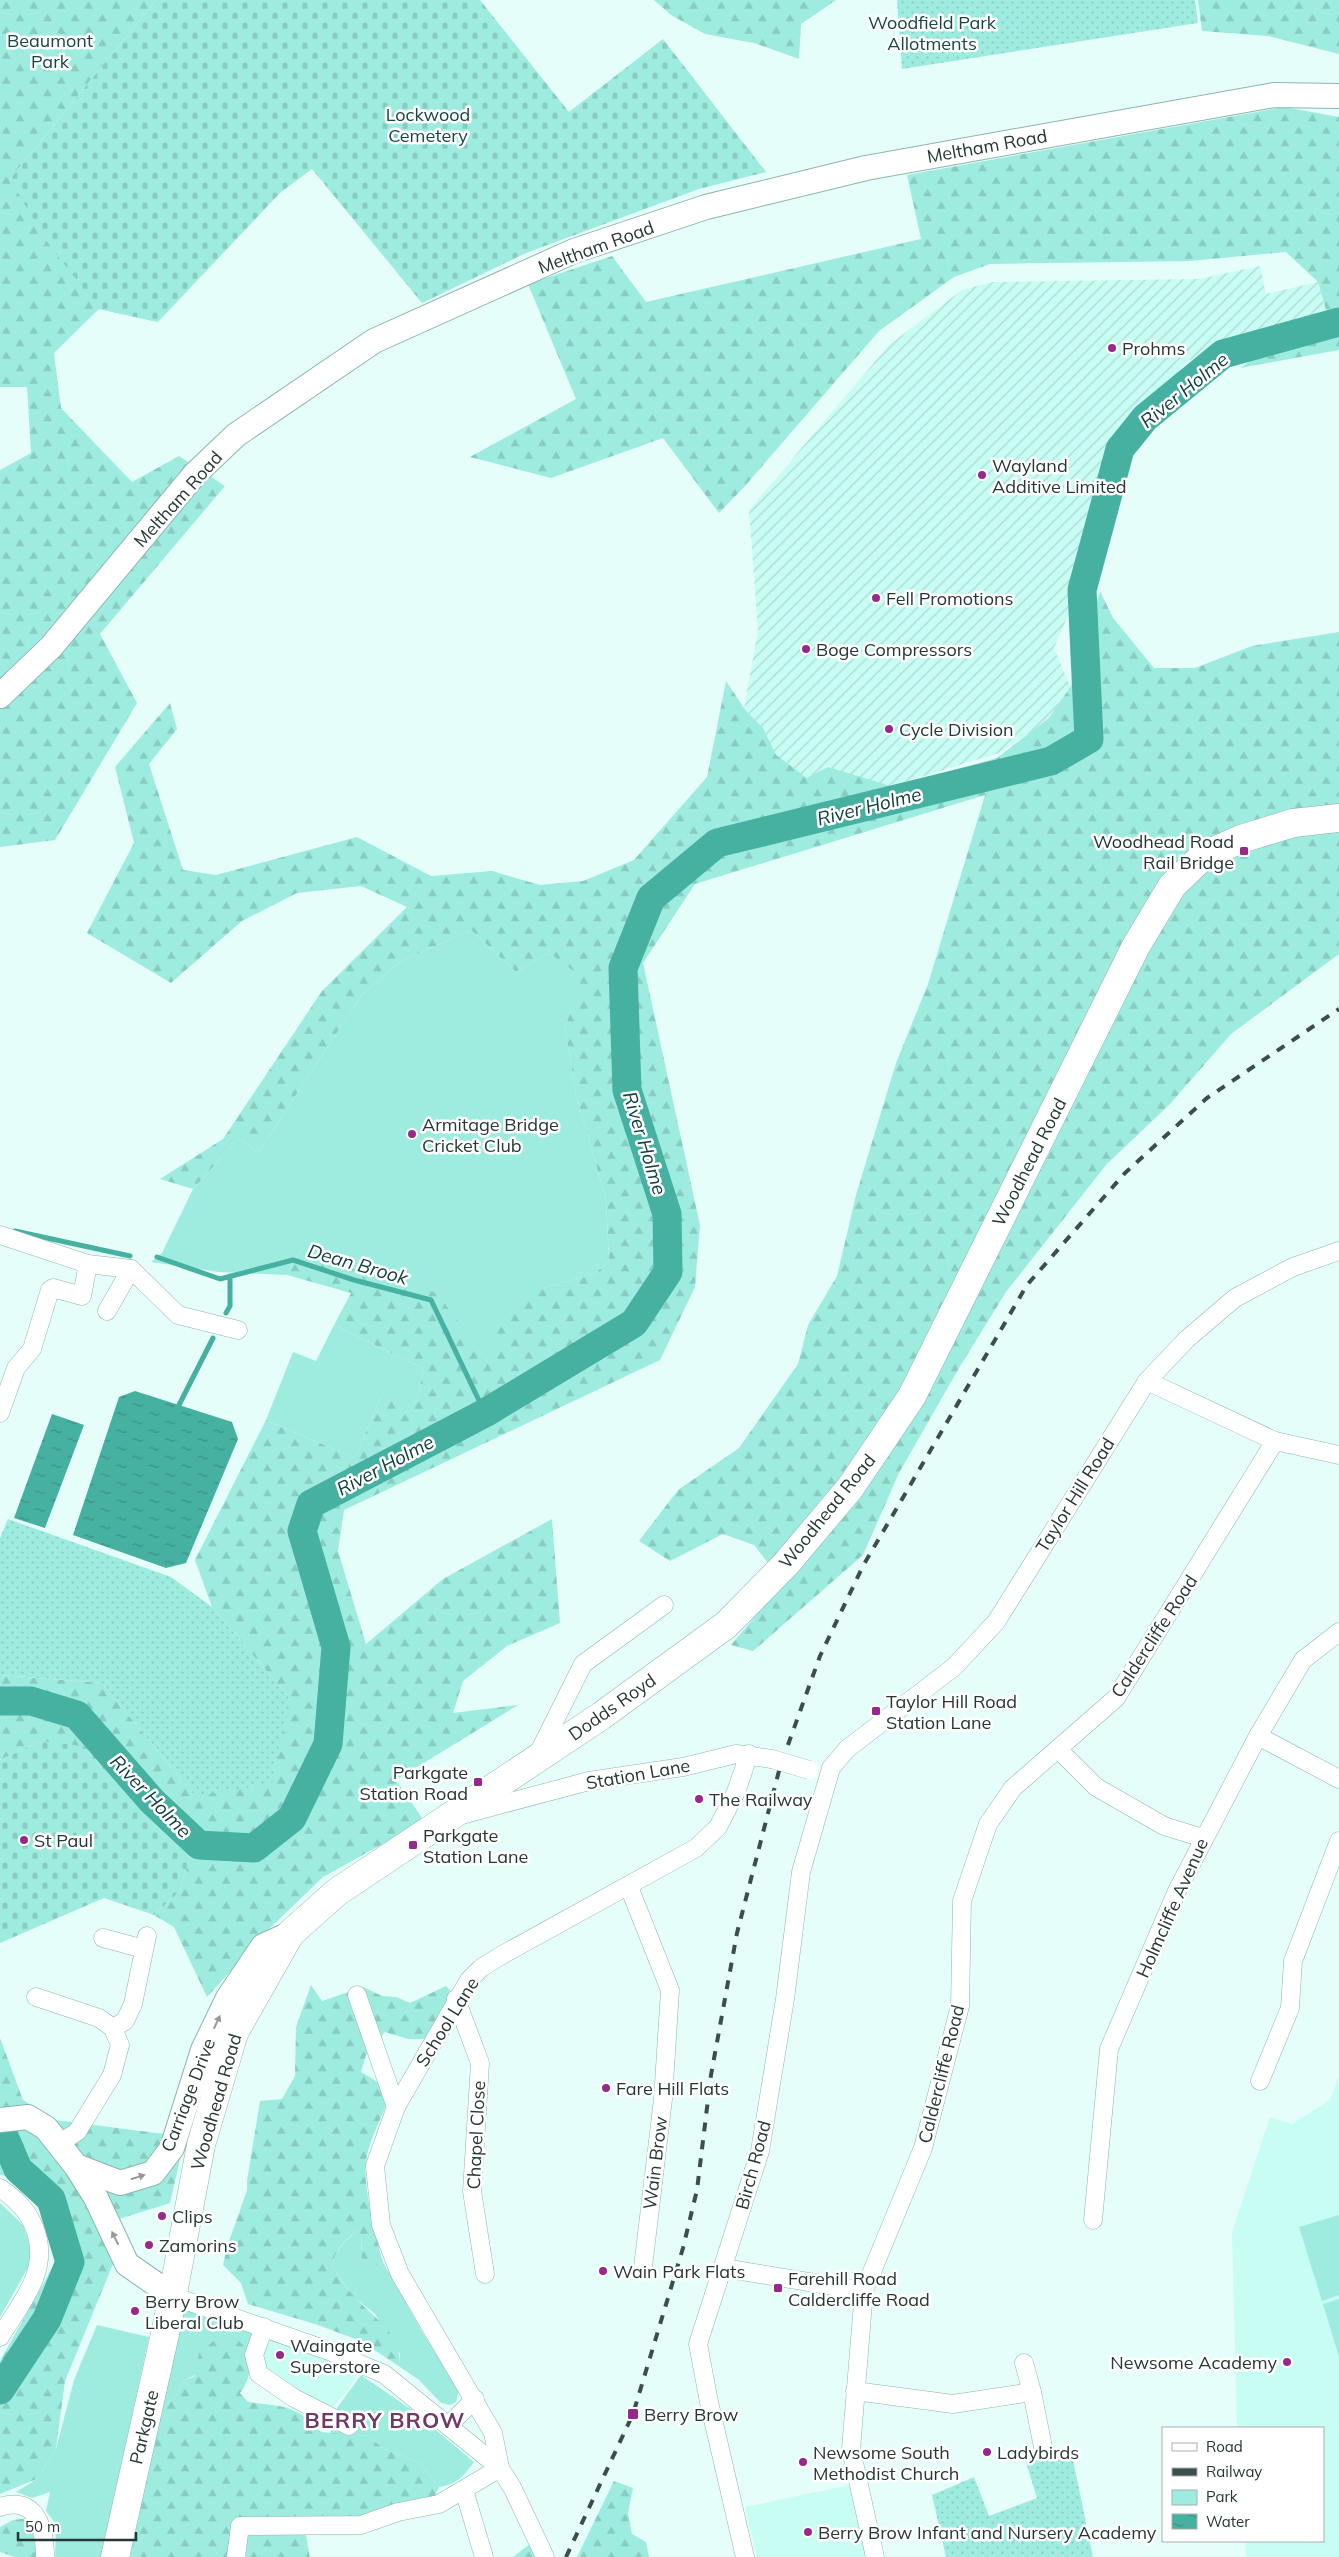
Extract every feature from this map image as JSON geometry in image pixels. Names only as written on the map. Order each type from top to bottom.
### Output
[{"type":"main road","name":"Meltham Road","points":[[0,696],[50,648],[195,474],[236,435],[381,338],[574,252],[706,207],[866,168],[1274,95],[1339,96]]},
{"type":"main road","name":"Woodhead Road","points":[[768,1582],[850,1488],[912,1396],[1136,946],[1172,886],[1203,856],[1241,839],[1293,823],[1339,818]]},
{"type":"main road","name":"Dodds Royd","points":[[446,1819],[601,1716],[726,1625],[768,1582]]},
{"type":"main road","name":"Woodhead Road","points":[[173,2296],[201,2145],[234,2032],[290,1934],[337,1892],[446,1819]]},
{"type":"main road","name":"Carriage Drive","points":[[76,2166],[120,2183],[153,2173],[172,2148],[204,2050],[228,1998],[263,1946],[290,1934]]},
{"type":"main road","points":[[8,2118],[28,2117],[36,2120],[46,2128],[76,2166],[96,2198],[125,2270],[173,2296]]},
{"type":"main road","name":"Parkgate","points":[[115,2557],[173,2296]]},
{"type":"street","points":[[0,1235],[88,1264],[131,1269],[178,1315],[238,1330]]},
{"type":"street","name":"Taylor Hill Road","points":[[831,1768],[847,1749],[954,1667],[996,1622],[1147,1381],[1187,1340],[1235,1298],[1293,1267],[1339,1251]]},
{"type":"street","points":[[0,1413],[16,1368],[32,1349],[50,1290],[54,1288],[82,1296],[88,1264]]},
{"type":"street","points":[[107,1311],[131,1269]]},
{"type":"street","points":[[1147,1381],[1275,1441],[1339,1455]]},
{"type":"street","name":"Caldercliffe Road","points":[[875,2557],[851,2449],[864,2290],[923,2148],[960,2006],[962,1901],[988,1824],[1013,1788],[1116,1698],[1275,1441]]},
{"type":"street","points":[[534,1761],[583,1664],[664,1605]]},
{"type":"street","name":"Holmcliffe Avenue","points":[[1092,2220],[1109,2049],[1177,1891],[1203,1838],[1258,1736],[1303,1660],[1339,1632]]},
{"type":"street","points":[[1258,1736],[1339,1779]]},
{"type":"street","points":[[1058,1749],[1096,1786],[1164,1826],[1203,1838]]},
{"type":"street","name":"Station Lane","points":[[446,1819],[589,1781],[683,1767],[736,1754],[749,1754],[772,1759],[809,1770],[831,1768]]},
{"type":"street","name":"School Lane","points":[[500,2468],[494,2433],[400,2274],[381,2225],[375,2166],[396,2107],[468,1980],[481,1968],[696,1848],[718,1827],[736,1792],[749,1754]]},
{"type":"street","name":"Birch Road","points":[[745,2557],[709,2402],[698,2344],[760,2151],[785,2000],[801,1872],[831,1768]]},
{"type":"street","points":[[1260,2081],[1290,2008],[1293,1961],[1339,1841]]},
{"type":"street","name":"Wain Brow","points":[[629,1887],[670,1990],[663,2098],[643,2268]]},
{"type":"street","points":[[103,1938],[145,1942],[133,2004],[125,2021],[113,2028]]},
{"type":"street","points":[[357,1994],[396,2107]]},
{"type":"street","points":[[36,1996],[99,2018],[113,2028],[120,2045],[112,2075],[77,2132],[58,2144]]},
{"type":"street","name":"Chapel Close","points":[[456,1999],[480,2063],[472,2191],[485,2274]]},
{"type":"street","points":[[0,2188],[19,2200],[32,2222],[41,2246],[40,2265],[31,2286],[0,2337]]},
{"type":"street","points":[[723,2268],[864,2290]]},
{"type":"street","points":[[173,2296],[329,2351],[384,2374],[500,2468],[513,2489],[545,2557]]},
{"type":"street","points":[[264,2327],[254,2355],[259,2374],[294,2398],[349,2426]]},
{"type":"street","points":[[1024,2363],[1043,2447]]},
{"type":"street","points":[[855,2391],[953,2404],[1032,2392]]},
{"type":"street","points":[[448,2425],[475,2400]]},
{"type":"street","points":[[236,2557],[240,2526],[361,2525],[398,2512],[439,2504],[500,2468]]},
{"type":"street","points":[[464,2490],[484,2557]]},
{"type":"street","points":[[0,2507],[8,2504],[24,2505],[31,2509],[42,2525],[46,2557]]},
{"type":"shaded area","points":[[1260,266],[1266,294],[1318,282],[1326,310],[1187,361],[1139,416],[1108,469],[1078,593],[1054,648],[1077,703],[999,753],[891,786],[726,789],[745,703],[758,630],[749,510],[889,345],[962,290],[993,282],[1199,279]]},
{"type":"shaded area","name":"Newsome Academy","points":[[1339,2076],[1339,2557],[1246,2557],[1245,2542],[1324,2542],[1324,2427],[1237,2427],[1232,2232],[1270,2117],[1292,2124],[1330,2100]]},
{"type":"shaded area","points":[[263,2336],[358,2372],[349,2388],[333,2407],[295,2394],[264,2372],[257,2354]]},
{"type":"shaded area","name":"Berry Brow Infant and Nursery Academy","points":[[854,2484],[870,2557],[757,2557],[745,2507]]},
{"type":"green space","name":"Beaumont Park","points":[[0,0],[156,0],[10,179],[158,322],[99,309],[54,353],[61,408],[132,482],[179,456],[225,486],[100,634],[137,703],[55,840],[0,847],[0,470],[31,453],[27,387],[0,387]]},
{"type":"green space","name":"Lockwood Cemetery","points":[[156,0],[480,0],[569,112],[663,39],[766,172],[699,189],[526,253],[422,303],[312,169],[280,193],[158,322],[99,309],[45,239],[10,179]]},
{"type":"green space","points":[[654,0],[836,0],[801,24],[799,59],[754,43],[705,34],[671,15]]},
{"type":"green space","name":"Woodfield Park Allotments","points":[[897,0],[1195,0],[1198,23],[902,69]]},
{"type":"green space","points":[[1198,0],[1339,0],[1339,54],[1268,36],[1202,31]]},
{"type":"green space","points":[[1284,107],[1339,117],[1339,350],[1240,368],[1326,310],[1318,282],[1286,252],[1190,261],[990,264],[954,277],[879,331],[745,486],[719,513],[663,438],[551,478],[470,457],[576,399],[528,284],[612,256],[646,302],[921,239],[907,175]]},
{"type":"green space","points":[[1100,591],[1113,618],[1154,668],[1195,668],[1252,646],[1339,632],[1339,954],[1231,1034],[1170,1104],[1106,1165],[1006,1292],[959,1368],[899,1473],[863,1555],[753,1651],[731,1645],[763,1607],[768,1563],[754,1545],[723,1534],[670,1561],[639,1541],[678,1490],[739,1448],[798,1364],[808,1325],[837,1276],[856,1195],[896,1063],[928,984],[985,795],[695,884],[643,963],[700,1225],[695,1287],[660,1360],[344,1510],[338,1551],[366,1644],[443,1579],[552,1519],[560,1623],[507,1646],[463,1681],[453,1713],[518,1705],[396,1780],[424,1821],[323,1877],[269,1929],[207,1997],[174,1927],[154,1915],[180,1891],[191,1851],[147,1810],[41,1741],[0,1760],[0,1675],[102,1683],[195,1796],[291,1700],[212,1607],[195,1560],[266,1420],[355,1458],[382,1394],[416,1403],[424,1369],[334,1325],[351,1293],[287,1275],[300,1251],[437,1293],[488,1362],[498,1317],[543,1288],[594,1274],[609,1261],[606,1200],[576,1094],[565,1028],[582,977],[549,953],[516,972],[471,930],[398,963],[361,996],[258,1153],[239,1138],[193,1189],[160,1179],[223,1139],[322,991],[407,907],[361,886],[297,893],[242,921],[171,983],[87,933],[134,843],[115,767],[170,703],[177,729],[149,764],[183,870],[216,875],[357,837],[431,876],[492,871],[540,885],[583,881],[634,860],[707,777],[726,681],[746,711],[763,728],[776,755],[807,778],[828,767],[894,787],[997,758],[1049,718],[1071,686]]},
{"type":"green space","points":[[471,930],[516,972],[549,953],[583,977],[565,1028],[576,1094],[606,1200],[609,1261],[594,1274],[543,1288],[488,1362],[468,1336],[300,1251],[287,1275],[219,1272],[151,1262],[162,1253],[193,1189],[239,1138],[258,1153],[361,996],[398,963]]},
{"type":"green space","points":[[334,1325],[424,1369],[416,1404],[382,1394],[355,1458],[266,1420],[293,1352],[316,1361]]},
{"type":"green space","points":[[8,1519],[171,1577],[212,1607],[291,1700],[272,1784],[195,1796],[102,1683],[0,1675],[0,1538]]},
{"type":"green space","points":[[41,1741],[89,1747],[147,1810],[191,1851],[180,1891],[154,1915],[104,1898],[0,1943],[0,1760]]},
{"type":"green space","points":[[311,1985],[322,2001],[363,1987],[382,1996],[396,1997],[410,2003],[446,1986],[455,1996],[425,2039],[408,2039],[385,2032],[366,2055],[361,2072],[380,2084],[387,2097],[387,2103],[369,2147],[366,2162],[366,2185],[383,2262],[372,2269],[362,2268],[361,2235],[357,2231],[340,2246],[332,2267],[350,2292],[385,2326],[396,2344],[400,2367],[361,2341],[318,2325],[248,2304],[241,2283],[223,2265],[227,2247],[247,2190],[260,2101],[282,2099],[295,2076],[296,2027]]},
{"type":"green space","points":[[0,2038],[23,2100],[55,2120],[164,2134],[180,2159],[170,2203],[97,2226],[113,2264],[65,2381],[56,2449],[37,2479],[0,2494],[0,2361],[57,2259],[44,2214],[10,2177],[0,2175]]},
{"type":"green space","points":[[0,2203],[23,2225],[34,2257],[0,2317]]},
{"type":"green space","points":[[1339,2215],[1339,2295],[1322,2301],[1299,2227]]},
{"type":"green space","points":[[357,2231],[361,2235],[361,2249],[372,2269],[383,2262],[424,2335],[459,2389],[456,2402],[450,2405],[441,2403],[419,2380],[400,2367],[400,2354],[375,2314],[353,2296],[332,2267],[335,2256],[341,2246]]},
{"type":"green space","points":[[1339,2299],[1339,2357],[1323,2304]]},
{"type":"green space","points":[[181,2308],[239,2326],[256,2334],[249,2351],[184,2380],[176,2396],[161,2409]]},
{"type":"green space","points":[[97,2325],[149,2337],[101,2557],[55,2557],[56,2524],[46,2511],[50,2492],[32,2498],[16,2492],[37,2479],[56,2449],[74,2380]]},
{"type":"green space","points":[[221,2335],[237,2339],[249,2351],[249,2373],[240,2393],[248,2402],[288,2408],[304,2416],[321,2432],[368,2436],[384,2449],[419,2462],[439,2487],[434,2498],[364,2517],[303,2519],[310,2557],[130,2557],[161,2409],[176,2396],[184,2380],[195,2376],[199,2353]]},
{"type":"green space","points":[[361,2375],[412,2410],[474,2462],[463,2476],[451,2484],[439,2487],[419,2462],[384,2449],[368,2436],[330,2433],[337,2408]]},
{"type":"green space","points":[[1071,2450],[1093,2557],[946,2557],[932,2495],[974,2477],[989,2516],[1037,2498],[1025,2459]]},
{"type":"green space","points":[[614,2481],[633,2488],[628,2513],[632,2534],[646,2542],[649,2557],[577,2557]]},
{"type":"green space","points":[[29,2518],[37,2530],[36,2557],[15,2557],[0,2552],[0,2527],[13,2520]]},
{"type":"green space","points":[[530,2544],[535,2557],[513,2557]]},
{"type":"water","points":[[135,1391],[232,1422],[238,1439],[186,1563],[166,1568],[73,1535],[119,1397]]},
{"type":"water","points":[[52,1414],[84,1425],[45,1528],[14,1518]]},
{"type":"waterway","name":"River Holme","points":[[0,1701],[31,1701],[77,1715],[152,1801],[199,1845],[254,1848],[292,1818],[328,1744],[336,1647],[302,1531],[311,1504],[485,1413],[634,1323],[668,1272],[667,1214],[627,1090],[623,968],[651,898],[717,843],[1051,761],[1089,739],[1082,590],[1120,449],[1145,418],[1223,354],[1339,322]]},
{"type":"waterway","name":"Dean Brook","points":[[15,1231],[130,1256]]},
{"type":"waterway","name":"Dean Brook","points":[[157,1257],[220,1279],[293,1260],[354,1280],[431,1300],[485,1413]]},
{"type":"waterway","points":[[226,1313],[230,1306],[230,1276]]},
{"type":"waterway","points":[[179,1405],[213,1338]]},
{"type":"waterway","name":"River Holme","points":[[0,2127],[18,2169],[51,2199],[70,2262],[47,2319],[0,2390]]},
{"type":"railway","points":[[566,2557],[633,2414],[683,2248],[697,2190],[711,2075],[737,1933],[780,1767],[820,1656],[863,1566],[1027,1285],[1125,1173],[1207,1098],[1339,1009]]},
{"type":"place","name":"Prohms","points":[[1112,348]]},
{"type":"place","name":"Wayland Additive Limited","points":[[982,475]]},
{"type":"place","name":"Fell Promotions","points":[[876,598]]},
{"type":"place","name":"Boge Compressors","points":[[806,649]]},
{"type":"place","name":"Cycle Division","points":[[889,729]]},
{"type":"place","name":"Woodhead Road Rail Bridge","points":[[1244,851]]},
{"type":"place","name":"Armitage Bridge Cricket Club","points":[[412,1134]]},
{"type":"place","name":"Taylor Hill Road Station Lane","points":[[876,1711]]},
{"type":"place","name":"Parkgate Station Road","points":[[478,1782]]},
{"type":"place","name":"The Railway","points":[[699,1799]]},
{"type":"place","name":"St Paul","points":[[24,1840]]},
{"type":"place","name":"Parkgate Station Lane","points":[[413,1845]]},
{"type":"place","name":"Fare Hill Flats","points":[[606,2088]]},
{"type":"place","name":"Clips","points":[[162,2216]]},
{"type":"place","name":"Zamorins","points":[[149,2245]]},
{"type":"place","name":"Wain Park Flats","points":[[603,2271]]},
{"type":"place","name":"Farehill Road Caldercliffe Road","points":[[778,2288]]},
{"type":"place","name":"Berry Brow Liberal Club","points":[[135,2311]]},
{"type":"place","name":"Waingate Superstore","points":[[280,2355]]},
{"type":"place","name":"Newsome Academy","points":[[1287,2362]]},
{"type":"place","name":"Berry Brow","points":[[633,2414]]},
{"type":"place","name":"Ladybirds","points":[[987,2452]]},
{"type":"place","name":"Newsome South Methodist Church","points":[[803,2462]]},
{"type":"place","name":"Berry Brow Infant and Nursery Academy","points":[[808,2532]]},
{"type":"district","name":"BERRY BROW","points":[[385,2420]]}]
